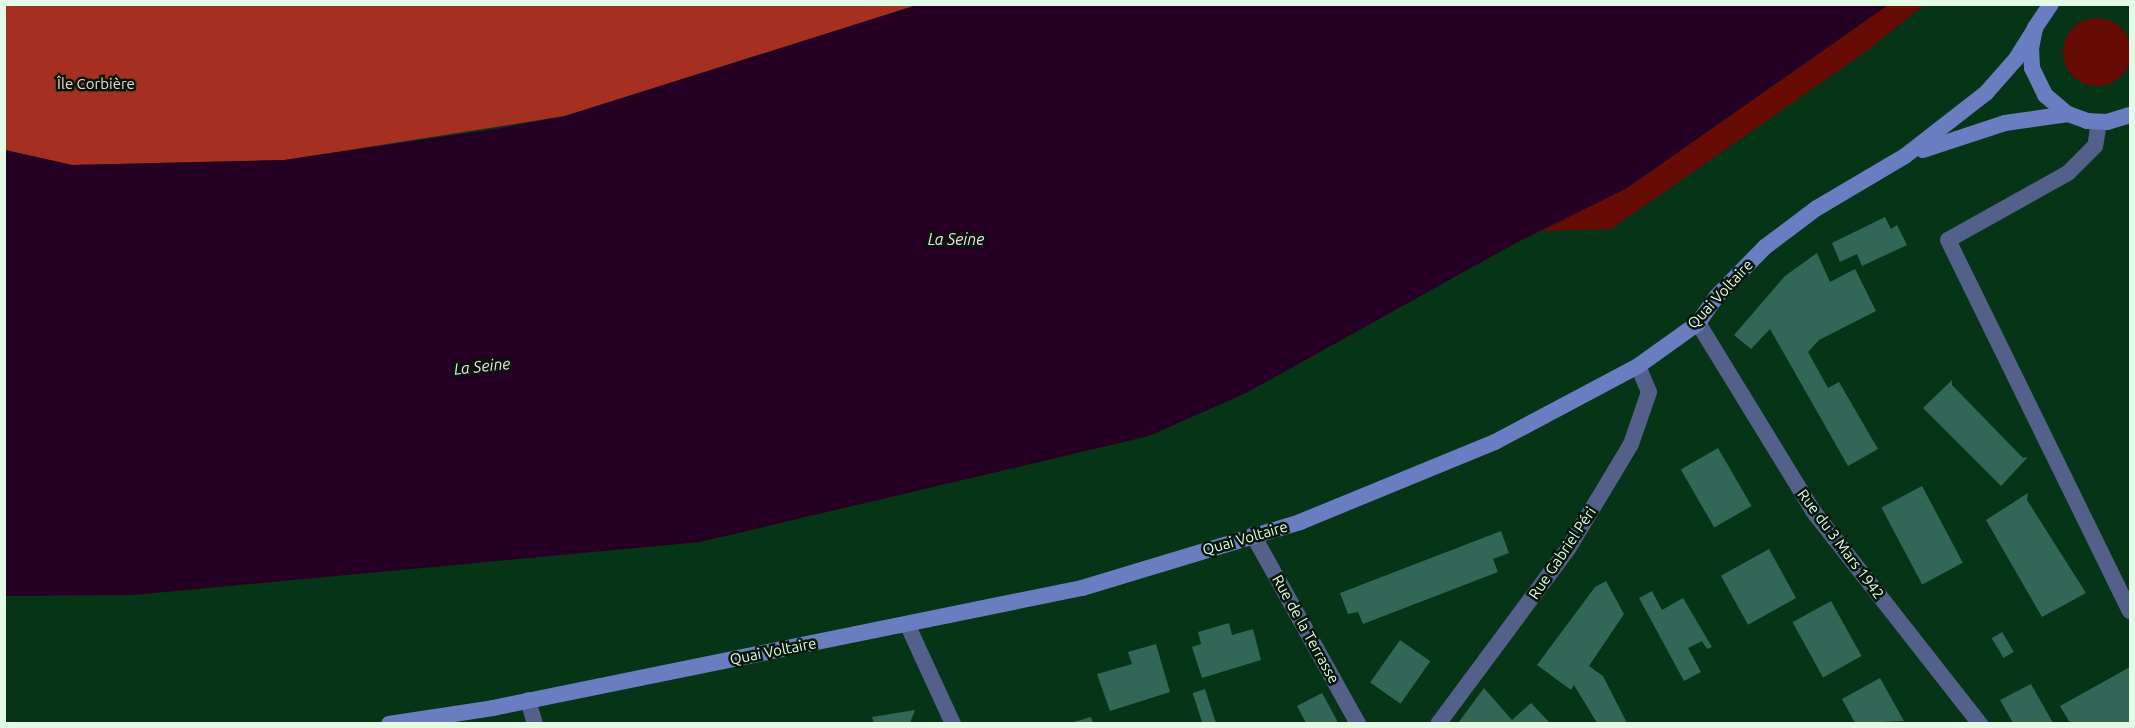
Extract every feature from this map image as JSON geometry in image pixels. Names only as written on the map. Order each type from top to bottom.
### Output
[{"type":"main road","name":"Quai Voltaire","points":[[389,723],[493,708],[908,626],[1082,588],[1300,522],[1495,442],[1638,366],[1698,323],[1716,297],[1765,247],[1817,208],[1905,156],[1986,93],[2016,59],[2051,4]]},
{"type":"main road","points":[[2035,28],[2031,58],[2035,78],[2044,95],[2068,114],[2099,122],[2130,115]]},
{"type":"main road","name":"Quai Voltaire","points":[[1905,156],[2005,123],[2068,114]]},
{"type":"main road","name":"Quai Voltaire","points":[[450,723],[493,708]]},
{"type":"street","points":[[2099,122],[2095,146],[2068,173],[1948,240],[2129,607]]},
{"type":"street","name":"Rue du 3 Mars 1942","points":[[1698,323],[1813,511],[1980,723]]},
{"type":"street","name":"Rue Gabriel Péri","points":[[1438,723],[1568,549],[1631,444],[1648,392],[1638,366]]},
{"type":"street","name":"Rue de la Terrasse","points":[[1254,535],[1358,723]]},
{"type":"street","points":[[908,626],[953,723]]},
{"type":"street","points":[[528,700],[535,723]]},
{"type":"shaded area","points":[[1888,5],[1924,5],[1864,53],[1611,229],[1541,231],[1627,188]]},
{"type":"shaded area","points":[[2090,18],[2104,18],[2116,23],[2126,33],[2131,52],[2126,71],[2116,81],[2104,86],[2090,86],[2078,81],[2068,71],[2063,59],[2063,45],[2068,33],[2078,23]]},
{"type":"green space","name":"Île Corbière","points":[[4,5],[917,5],[565,116],[285,160],[72,165],[5,150]]},
{"type":"water","name":"La Seine","points":[[917,5],[1888,5],[1627,188],[1512,245],[1246,393],[1149,436],[700,542],[133,595],[5,596],[5,150],[72,165],[284,160],[502,128],[565,116]]},
{"type":"building","points":[[1885,217],[1891,229],[1897,225],[1907,245],[1862,266],[1857,254],[1840,262],[1832,243]]},
{"type":"building","points":[[1817,253],[1830,282],[1855,269],[1876,311],[1819,340],[1808,352],[1828,388],[1839,382],[1878,449],[1848,466],[1770,329],[1751,349],[1734,335],[1785,276]]},
{"type":"building","points":[[1952,380],[1952,385],[2023,458],[2028,457],[2001,486],[1923,408]]},
{"type":"building","points":[[1718,448],[1752,506],[1714,528],[1681,470]]},
{"type":"building","points":[[1922,486],[1963,563],[1922,584],[1881,508]]},
{"type":"building","points":[[2028,493],[2027,500],[2086,593],[2042,617],[1986,520]]},
{"type":"building","points":[[1501,531],[1509,553],[1493,559],[1498,572],[1363,624],[1358,612],[1348,614],[1340,593]]},
{"type":"building","points":[[1769,549],[1796,598],[1748,625],[1721,576]]},
{"type":"building","points":[[1606,581],[1624,614],[1589,666],[1603,676],[1627,723],[1597,723],[1574,685],[1571,690],[1537,665],[1595,587]]},
{"type":"building","points":[[1652,591],[1662,610],[1683,598],[1712,647],[1707,649],[1702,641],[1688,648],[1701,672],[1684,681],[1639,598]]},
{"type":"building","points":[[1831,601],[1862,656],[1823,677],[1793,622]]},
{"type":"building","points":[[1229,623],[1232,635],[1253,629],[1261,660],[1202,678],[1192,647],[1201,644],[1198,632]]},
{"type":"building","points":[[2002,632],[2014,652],[2004,658],[1992,638]]},
{"type":"building","points":[[1400,640],[1430,661],[1400,704],[1370,683]]},
{"type":"building","points":[[1156,644],[1170,692],[1110,711],[1097,674],[1132,664],[1128,652]]},
{"type":"building","points":[[2130,667],[2130,723],[2070,723],[2060,706]]},
{"type":"building","points":[[1880,678],[1904,721],[1855,723],[1842,699]]},
{"type":"building","points":[[2031,684],[2053,723],[2013,723],[2000,700]]},
{"type":"building","points":[[1484,688],[1512,720],[1531,703],[1550,723],[1458,723]]},
{"type":"building","points":[[1205,689],[1216,723],[1203,724],[1193,693]]},
{"type":"building","points":[[1322,693],[1338,723],[1306,723],[1297,706]]},
{"type":"building","points":[[915,710],[910,723],[874,723],[872,717]]},
{"type":"building","points":[[1091,717],[1093,723],[1070,723]]}]
